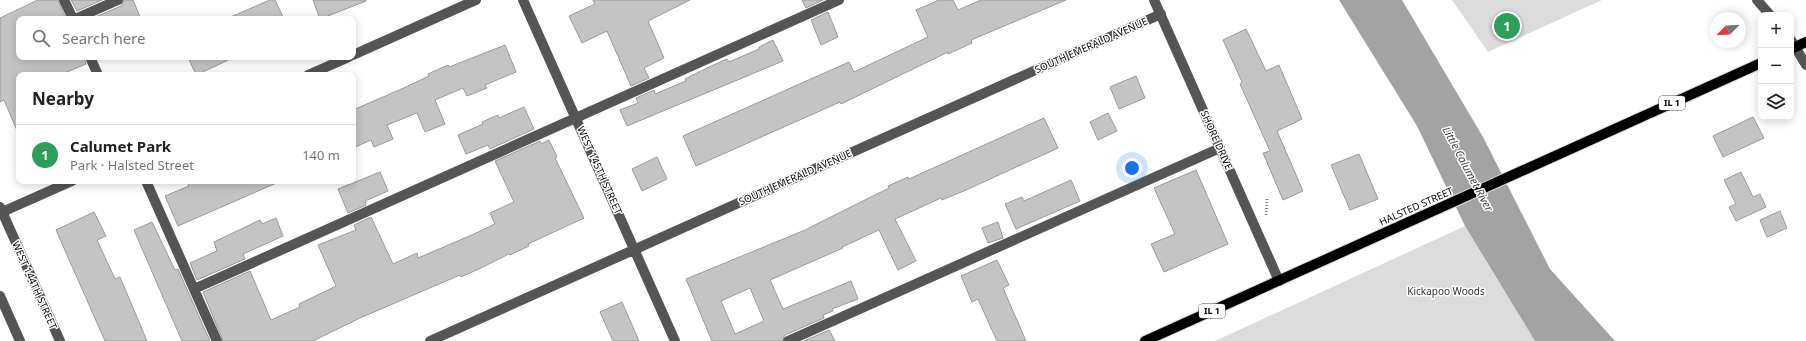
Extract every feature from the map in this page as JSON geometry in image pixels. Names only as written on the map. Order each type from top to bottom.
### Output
[{"type":"main road","points":[[1794,45],[1806,42]]},
{"type":"main road","name":"HALSTED STREET","points":[[1145,341],[1758,64]]},
{"type":"street","points":[[64,0],[72,16]]},
{"type":"street","points":[[81,16],[118,0]]},
{"type":"street","points":[[356,54],[476,0]]},
{"type":"street","name":"WEST 145TH STREET","points":[[523,0],[675,341]]},
{"type":"street","points":[[194,289],[839,0]]},
{"type":"street","name":"SHORE DRIVE","points":[[1154,0],[1279,281]]},
{"type":"street","points":[[1756,0],[1767,12]]},
{"type":"street","name":"SOUTH EMERALD AVENUE","points":[[430,341],[1161,14]]},
{"type":"street","points":[[1794,47],[1806,66]]},
{"type":"street","points":[[91,60],[97,72]]},
{"type":"street","points":[[315,72],[342,60]]},
{"type":"street","points":[[788,341],[1220,148]]},
{"type":"street","points":[[1,211],[65,184]]},
{"type":"street","points":[[147,184],[217,341]]},
{"type":"street","name":"WEST 144TH STREET","points":[[1,211],[60,341]]},
{"type":"street","points":[[0,296],[20,341]]},
{"type":"path","points":[[1265,217],[1267,199]]},
{"type":"green space","points":[[1452,0],[1602,0],[1488,52]]},
{"type":"green space","name":"Kickapoo Woods","points":[[1465,226],[1535,341],[1215,341]]},
{"type":"water","name":"Little Calumet River","points":[[1339,0],[1402,0],[1483,137],[1550,269],[1615,341],[1535,341],[1465,226],[1417,126]]},
{"type":"building","points":[[38,0],[58,0],[65,16],[16,16],[16,60],[85,60],[86,64],[67,72],[16,72],[16,128],[4,100],[0,102],[0,18]]},
{"type":"building","points":[[71,0],[102,0],[77,11]]},
{"type":"building","points":[[124,0],[133,0],[140,16],[98,16],[121,6]]},
{"type":"building","points":[[270,0],[275,0],[283,16],[233,16]]},
{"type":"building","points":[[313,0],[366,0],[328,16],[319,16]]},
{"type":"building","points":[[593,0],[690,0],[648,21],[664,58],[644,68],[649,78],[631,86],[607,31],[582,43],[569,16],[595,4]]},
{"type":"building","points":[[802,0],[823,0],[806,8]]},
{"type":"building","points":[[939,0],[953,0],[958,10],[981,0],[1066,0],[971,40],[972,43],[948,54],[948,52],[841,104],[840,102],[696,166],[683,136],[849,62],[854,72],[928,37],[916,10]]},
{"type":"building","points":[[828,12],[838,37],[821,45],[811,20]]},
{"type":"building","points":[[1246,29],[1266,71],[1279,65],[1302,119],[1277,131],[1303,191],[1283,200],[1263,153],[1270,151],[1240,84],[1242,82],[1223,40]]},
{"type":"building","points":[[773,40],[783,61],[627,126],[620,110],[638,103],[636,98],[654,90],[655,94],[686,81],[685,79],[709,67],[727,59],[729,62],[759,49],[759,47]]},
{"type":"building","points":[[505,45],[516,72],[485,85],[487,88],[467,96],[463,88],[435,100],[445,124],[425,132],[417,113],[387,125],[393,139],[374,147],[371,140],[356,147],[356,109],[406,87],[429,76],[428,74],[448,65],[449,67]]},
{"type":"building","points":[[189,60],[228,60],[202,72],[195,72]]},
{"type":"building","points":[[1136,76],[1145,98],[1119,109],[1110,87]]},
{"type":"building","points":[[524,107],[534,129],[490,149],[488,145],[466,154],[458,135],[483,124],[482,122],[498,115],[499,118]]},
{"type":"building","points":[[1108,113],[1117,131],[1098,140],[1090,122]]},
{"type":"building","points":[[1753,117],[1764,138],[1723,157],[1713,136]]},
{"type":"building","points":[[1044,118],[1058,148],[966,190],[942,200],[941,198],[895,219],[916,261],[898,270],[879,230],[842,247],[843,248],[770,280],[783,309],[851,281],[858,299],[832,309],[833,311],[823,315],[824,318],[785,335],[782,341],[712,341],[686,279],[805,230],[889,188],[888,186],[908,177],[909,179]],"holes":[[[750,288],[764,321],[735,334],[721,301]]]},
{"type":"building","points":[[549,140],[557,157],[555,158],[584,218],[528,244],[529,246],[510,255],[509,254],[461,277],[460,275],[360,318],[313,341],[223,341],[203,292],[250,271],[271,320],[300,307],[299,304],[336,286],[318,245],[356,230],[354,225],[371,217],[393,264],[417,253],[418,258],[474,234],[495,224],[490,213],[514,202],[495,161],[540,141],[541,144]]},
{"type":"building","points":[[1359,154],[1378,199],[1350,210],[1331,165]]},
{"type":"building","points":[[657,157],[667,179],[642,191],[632,169]]},
{"type":"building","points":[[1196,170],[1228,244],[1164,272],[1151,244],[1175,234],[1154,188]]},
{"type":"building","points":[[380,172],[388,191],[365,201],[366,205],[348,213],[338,189],[350,184],[356,184],[356,182]]},
{"type":"building","points":[[1741,172],[1753,197],[1760,194],[1766,207],[1736,221],[1729,207],[1736,204],[1724,180]]},
{"type":"building","points":[[1071,180],[1080,201],[1016,229],[1005,204],[1022,197],[1024,201]]},
{"type":"building","points":[[188,184],[274,184],[178,226],[165,196],[189,186]]},
{"type":"building","points":[[1780,211],[1787,228],[1767,237],[1760,220]]},
{"type":"building","points":[[94,212],[106,236],[97,240],[115,279],[120,277],[147,341],[105,341],[56,230]]},
{"type":"building","points":[[276,218],[283,236],[243,254],[245,259],[197,280],[190,263],[217,251],[214,242],[260,220],[262,224]]},
{"type":"building","points":[[152,222],[175,270],[178,269],[210,341],[182,341],[134,230]]},
{"type":"building","points":[[998,222],[1003,238],[988,243],[982,228]]},
{"type":"building","points":[[997,260],[1009,285],[1003,288],[1026,341],[997,341],[978,299],[972,302],[961,276]]},
{"type":"building","points":[[622,302],[639,341],[613,341],[600,312]]},
{"type":"building","points":[[829,330],[835,341],[804,341]]},
{"type":"place","name":"Calumet Park","points":[[1507,26]]}]
